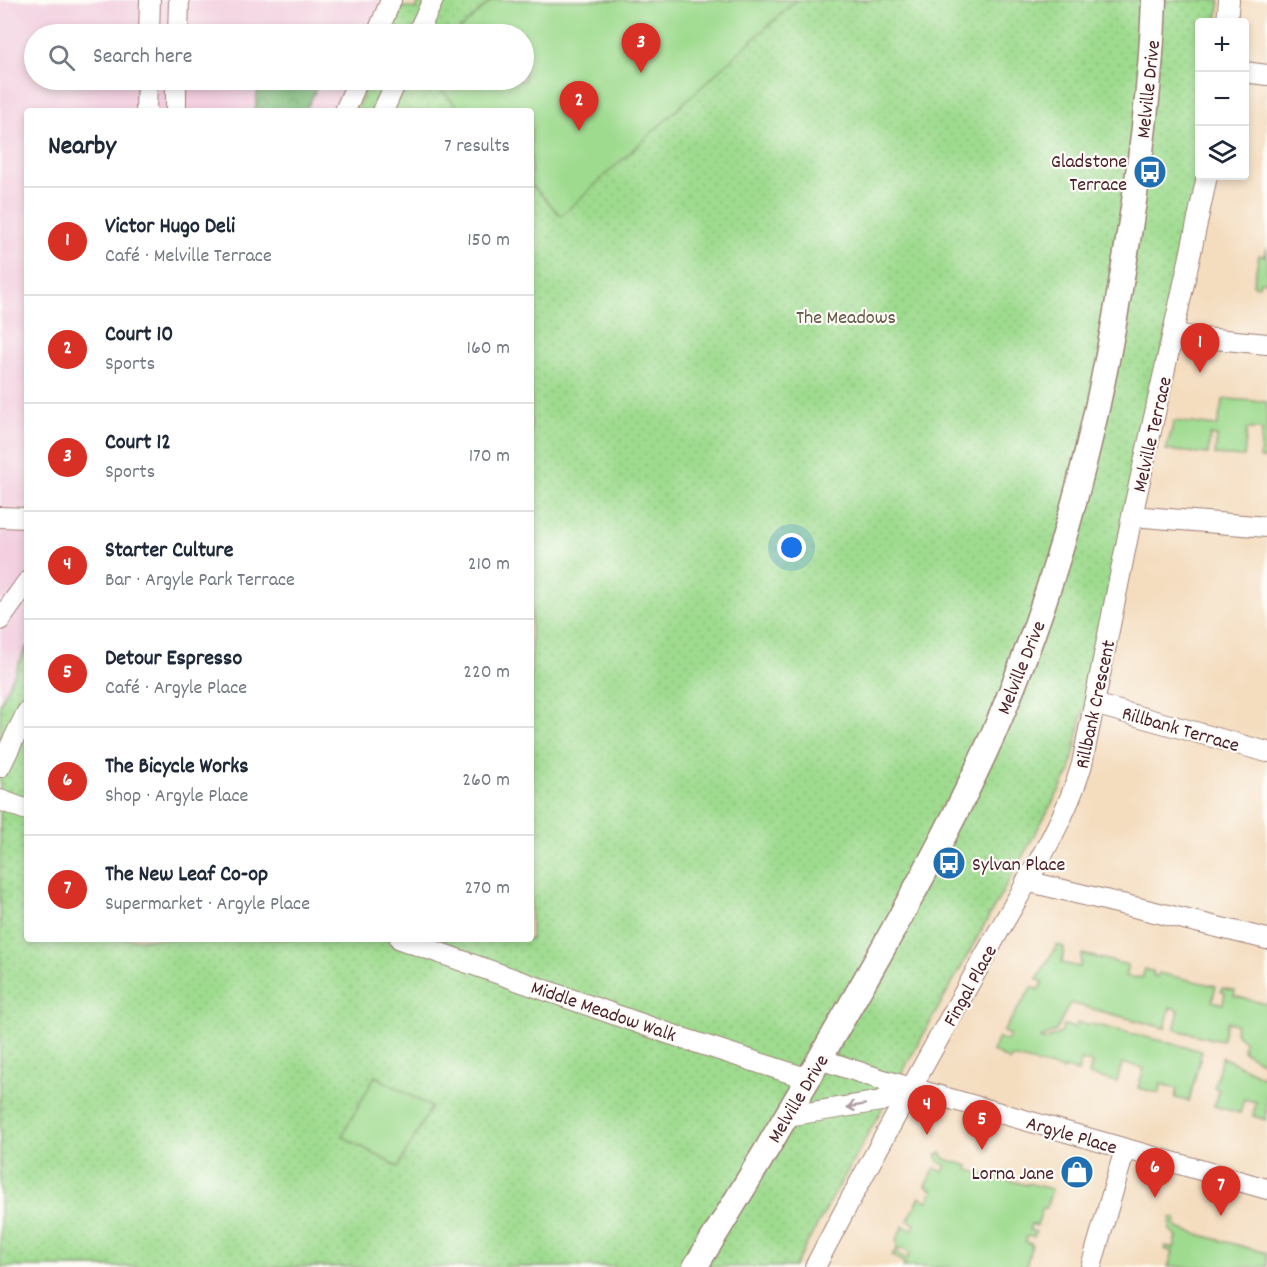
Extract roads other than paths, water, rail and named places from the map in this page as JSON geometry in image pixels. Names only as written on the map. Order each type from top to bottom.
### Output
[{"type":"main road","name":"Melville Drive","points":[[695,1267],[815,1069],[922,879],[1003,711],[1031,640],[1066,536],[1090,443],[1114,328],[1137,189],[1152,58],[1154,0]]},
{"type":"street","points":[[149,24],[150,0]]},
{"type":"street","points":[[178,24],[179,0]]},
{"type":"street","points":[[381,24],[391,0]]},
{"type":"street","points":[[422,24],[433,0]]},
{"type":"street","points":[[1227,18],[1229,0]]},
{"type":"street","points":[[1249,73],[1267,75]]},
{"type":"street","points":[[146,108],[147,90]]},
{"type":"street","points":[[176,108],[177,90]]},
{"type":"street","points":[[346,108],[354,90]]},
{"type":"street","points":[[384,108],[392,90]]},
{"type":"street","name":"Melville Terrace","points":[[1132,516],[1205,180]]},
{"type":"street","points":[[1173,335],[1267,344]]},
{"type":"street","points":[[1132,516],[1267,527]]},
{"type":"street","name":"Rillbank Crescent","points":[[1026,881],[1076,785],[1132,516]]},
{"type":"street","points":[[0,517],[24,518]]},
{"type":"street","points":[[0,620],[24,586]]},
{"type":"street","name":"Rillbank Terrace","points":[[1094,704],[1267,752]]},
{"type":"street","points":[[0,767],[24,718]]},
{"type":"street","points":[[0,800],[24,809]]},
{"type":"street","points":[[1026,881],[1267,939]]},
{"type":"street","name":"Fingal Place","points":[[815,1267],[1026,881]]},
{"type":"street","name":"Middle Meadow Walk","points":[[408,942],[670,1034],[815,1069]]},
{"type":"street","name":"Argyle Place","points":[[815,1069],[911,1088],[1267,1189]]},
{"type":"street","points":[[787,1116],[881,1101],[911,1088]]},
{"type":"street","points":[[1091,1267],[1125,1149]]},
{"type":"place","name":"Court 12","points":[[641,73]]},
{"type":"place","name":"Court 10","points":[[579,131]]},
{"type":"place","name":"Gladstone Terrace","points":[[1150,172]]},
{"type":"place","name":"Victor Hugo Deli","points":[[1200,373]]},
{"type":"place","name":"Sylvan Place","points":[[949,863]]},
{"type":"place","name":"Starter Culture","points":[[927,1135]]},
{"type":"place","name":"Detour Espresso","points":[[982,1150]]},
{"type":"place","name":"Lorna Jane","points":[[1077,1172]]},
{"type":"place","name":"The Bicycle Works","points":[[1155,1198]]},
{"type":"place","name":"The New Leaf Co-op","points":[[1221,1216]]},
{"type":"park label","name":"The Meadows","points":[[846,316]]}]
